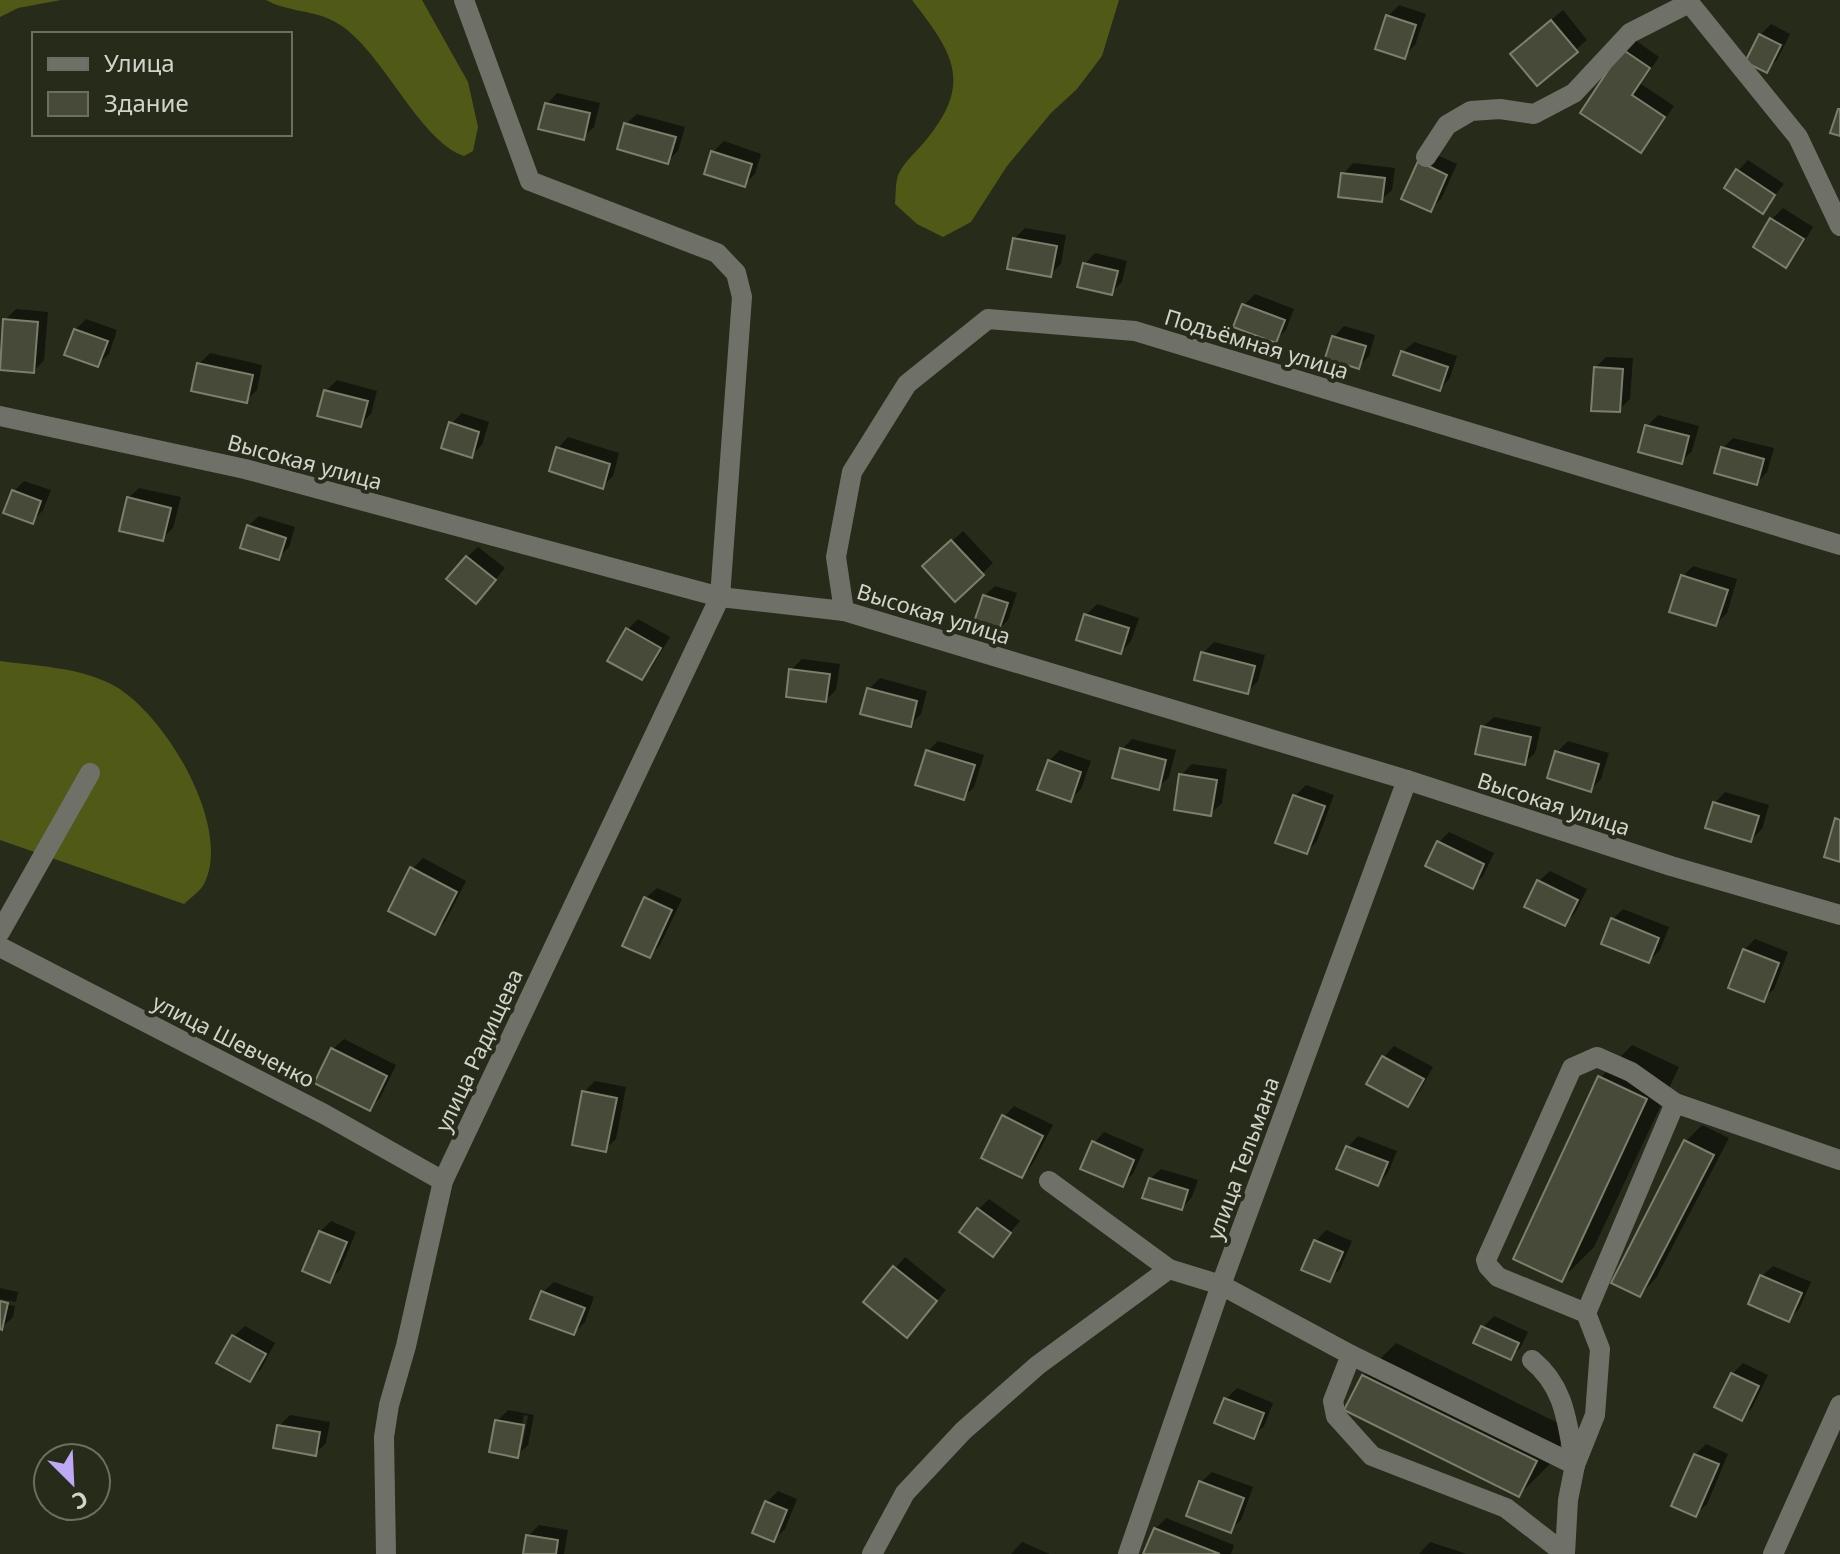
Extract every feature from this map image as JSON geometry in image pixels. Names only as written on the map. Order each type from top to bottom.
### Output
[{"type":"street","points":[[464,0],[530,181],[717,253],[736,273],[742,297],[720,597]]},
{"type":"street","points":[[1426,157],[1447,125],[1471,111],[1500,109],[1534,114],[1574,93],[1630,33],[1688,1],[1798,137],[1840,226]]},
{"type":"street","name":"Подъёмная улица","points":[[844,611],[836,557],[852,472],[907,384],[988,319],[1135,331],[1840,545]]},
{"type":"street","name":"Высокая улица","points":[[0,416],[245,469],[720,597],[844,611],[1407,780],[1671,866],[1840,915]]},
{"type":"street","name":"улица Радищева","points":[[386,1554],[384,1437],[443,1181],[720,597]]},
{"type":"street","points":[[0,932],[90,773]]},
{"type":"street","name":"улица Тельмана","points":[[1128,1554],[1221,1285],[1407,780]]},
{"type":"street","name":"улица Шевченко","points":[[0,947],[324,1114],[443,1181]]},
{"type":"street","points":[[1586,1313],[1498,1277],[1486,1260],[1572,1068],[1597,1057],[1631,1072],[1675,1103],[1840,1160]]},
{"type":"street","points":[[1564,1554],[1568,1500],[1575,1465],[1595,1415],[1600,1349],[1586,1313],[1675,1103]]},
{"type":"street","points":[[1049,1181],[1169,1269],[1221,1285],[1351,1355],[1575,1465]]},
{"type":"street","points":[[872,1554],[905,1493],[963,1431],[1038,1365],[1169,1269]]},
{"type":"street","points":[[1351,1355],[1333,1401],[1336,1416],[1372,1456],[1506,1508],[1564,1554]]},
{"type":"street","points":[[1532,1360],[1547,1372],[1561,1396],[1575,1465]]},
{"type":"street","points":[[1773,1554],[1840,1405]]},
{"type":"green space","points":[[0,0],[61,0],[18,8],[0,17]]},
{"type":"green space","points":[[266,0],[422,0],[468,82],[478,127],[473,151],[464,156],[447,147],[431,132],[369,52],[337,23]]},
{"type":"green space","points":[[912,0],[1119,0],[1102,56],[1077,89],[1051,113],[1007,166],[971,222],[943,237],[917,224],[895,204],[899,173],[941,119],[950,101],[953,84],[947,52]]},
{"type":"green space","points":[[0,661],[70,670],[109,683],[129,696],[150,716],[170,742],[187,770],[209,830],[211,858],[205,882],[184,904],[0,840]]},
{"type":"building","points":[[1386,15],[1416,25],[1405,59],[1375,49]]},
{"type":"building","points":[[1551,20],[1578,52],[1537,86],[1510,54]]},
{"type":"building","points":[[1759,34],[1781,45],[1767,73],[1745,62]]},
{"type":"building","points":[[1622,49],[1650,68],[1632,95],[1665,117],[1641,153],[1580,113]]},
{"type":"building","points":[[545,103],[590,113],[584,140],[538,129]]},
{"type":"building","points":[[1840,109],[1840,136],[1830,133]]},
{"type":"building","points":[[624,123],[676,137],[668,164],[617,149]]},
{"type":"building","points":[[711,151],[752,164],[745,187],[704,174]]},
{"type":"building","points":[[1418,161],[1447,175],[1431,212],[1401,199]]},
{"type":"building","points":[[1736,169],[1775,195],[1763,214],[1724,188]]},
{"type":"building","points":[[1341,173],[1385,178],[1382,202],[1338,197]]},
{"type":"building","points":[[1770,218],[1804,239],[1786,268],[1753,247]]},
{"type":"building","points":[[1013,238],[1057,246],[1051,277],[1007,269]]},
{"type":"building","points":[[1083,263],[1118,271],[1112,295],[1077,287]]},
{"type":"building","points":[[1242,304],[1285,320],[1276,343],[1233,327]]},
{"type":"building","points":[[3,319],[38,322],[34,373],[0,370]]},
{"type":"building","points":[[74,329],[108,341],[98,367],[64,355]]},
{"type":"building","points":[[1332,336],[1366,346],[1359,369],[1325,358]]},
{"type":"building","points":[[1401,351],[1448,367],[1440,391],[1393,375]]},
{"type":"building","points":[[197,363],[253,375],[247,403],[191,391]]},
{"type":"building","points":[[1594,367],[1623,369],[1620,412],[1591,411]]},
{"type":"building","points":[[324,390],[368,401],[361,427],[317,416]]},
{"type":"building","points":[[449,422],[479,432],[472,458],[441,448]]},
{"type":"building","points":[[1645,425],[1689,436],[1682,464],[1638,452]]},
{"type":"building","points":[[556,447],[610,464],[603,489],[549,471]]},
{"type":"building","points":[[1721,447],[1764,459],[1757,485],[1714,473]]},
{"type":"building","points":[[12,490],[41,501],[33,524],[3,513]]},
{"type":"building","points":[[127,497],[171,508],[163,541],[119,531]]},
{"type":"building","points":[[247,525],[286,538],[279,560],[240,548]]},
{"type":"building","points":[[951,540],[984,575],[955,602],[922,566]]},
{"type":"building","points":[[466,556],[496,580],[476,604],[446,579]]},
{"type":"building","points":[[1681,575],[1728,590],[1716,626],[1669,612]]},
{"type":"building","points":[[983,595],[1008,603],[998,633],[973,625]]},
{"type":"building","points":[[1084,614],[1129,628],[1121,654],[1076,640]]},
{"type":"building","points":[[626,628],[661,648],[642,680],[607,661]]},
{"type":"building","points":[[1201,652],[1255,666],[1248,694],[1194,680]]},
{"type":"building","points":[[789,669],[830,674],[826,702],[786,697]]},
{"type":"building","points":[[867,688],[917,701],[911,727],[860,714]]},
{"type":"building","points":[[1481,726],[1531,737],[1525,765],[1475,754]]},
{"type":"building","points":[[1120,748],[1166,760],[1159,790],[1112,778]]},
{"type":"building","points":[[926,750],[975,765],[964,800],[915,785]]},
{"type":"building","points":[[1555,751],[1599,764],[1591,792],[1547,778]]},
{"type":"building","points":[[1048,760],[1081,772],[1071,802],[1037,790]]},
{"type":"building","points":[[1179,774],[1217,780],[1211,816],[1174,810]]},
{"type":"building","points":[[1293,795],[1325,806],[1307,854],[1275,843]]},
{"type":"building","points":[[1713,802],[1759,816],[1751,842],[1705,828]]},
{"type":"building","points":[[1835,818],[1840,820],[1840,862],[1824,857]]},
{"type":"building","points":[[1437,841],[1484,864],[1473,889],[1425,866]]},
{"type":"building","points":[[410,867],[457,892],[435,935],[388,911]]},
{"type":"building","points":[[1537,880],[1578,900],[1565,926],[1524,907]]},
{"type":"building","points":[[644,897],[672,910],[650,958],[622,946]]},
{"type":"building","points":[[1611,918],[1659,938],[1649,963],[1601,944]]},
{"type":"building","points":[[1743,949],[1779,963],[1764,1002],[1728,988]]},
{"type":"building","points":[[331,1048],[387,1076],[370,1111],[314,1083]]},
{"type":"building","points":[[1382,1056],[1424,1079],[1408,1107],[1366,1084]]},
{"type":"building","points":[[1598,1076],[1647,1099],[1562,1282],[1513,1259]]},
{"type":"building","points":[[582,1091],[617,1098],[606,1152],[572,1145]]},
{"type":"building","points":[[1002,1115],[1043,1136],[1022,1178],[981,1158]]},
{"type":"building","points":[[1684,1140],[1714,1155],[1640,1297],[1611,1283]]},
{"type":"building","points":[[1092,1141],[1134,1160],[1123,1187],[1080,1169]]},
{"type":"building","points":[[1346,1146],[1388,1162],[1378,1186],[1336,1169]]},
{"type":"building","points":[[1149,1178],[1188,1190],[1182,1210],[1142,1198]]},
{"type":"building","points":[[977,1208],[1011,1233],[993,1257],[959,1232]]},
{"type":"building","points":[[319,1231],[347,1242],[330,1283],[302,1271]]},
{"type":"building","points":[[1314,1240],[1343,1252],[1330,1282],[1301,1270]]},
{"type":"building","points":[[893,1266],[937,1301],[907,1338],[863,1302]]},
{"type":"building","points":[[1760,1275],[1802,1293],[1789,1322],[1748,1304]]},
{"type":"building","points":[[541,1291],[585,1308],[574,1335],[530,1319]]},
{"type":"building","points":[[0,1301],[8,1303],[2,1330],[0,1329]]},
{"type":"building","points":[[1481,1326],[1519,1343],[1511,1360],[1473,1343]]},
{"type":"building","points":[[232,1335],[266,1354],[250,1382],[216,1363]]},
{"type":"building","points":[[1731,1373],[1759,1386],[1742,1421],[1714,1407]]},
{"type":"building","points":[[1362,1375],[1537,1461],[1519,1497],[1344,1410]]},
{"type":"building","points":[[1224,1398],[1264,1413],[1254,1439],[1214,1423]]},
{"type":"building","points":[[495,1420],[524,1425],[518,1458],[489,1452]]},
{"type":"building","points":[[277,1425],[320,1432],[316,1456],[273,1448]]},
{"type":"building","points":[[1694,1454],[1719,1464],[1696,1517],[1671,1506]]},
{"type":"building","points":[[1199,1481],[1244,1498],[1231,1533],[1186,1516]]},
{"type":"building","points":[[765,1501],[787,1510],[774,1542],[752,1533]]},
{"type":"building","points":[[1154,1528],[1220,1554],[1143,1554]]},
{"type":"building","points":[[526,1535],[558,1540],[556,1554],[523,1554]]}]
